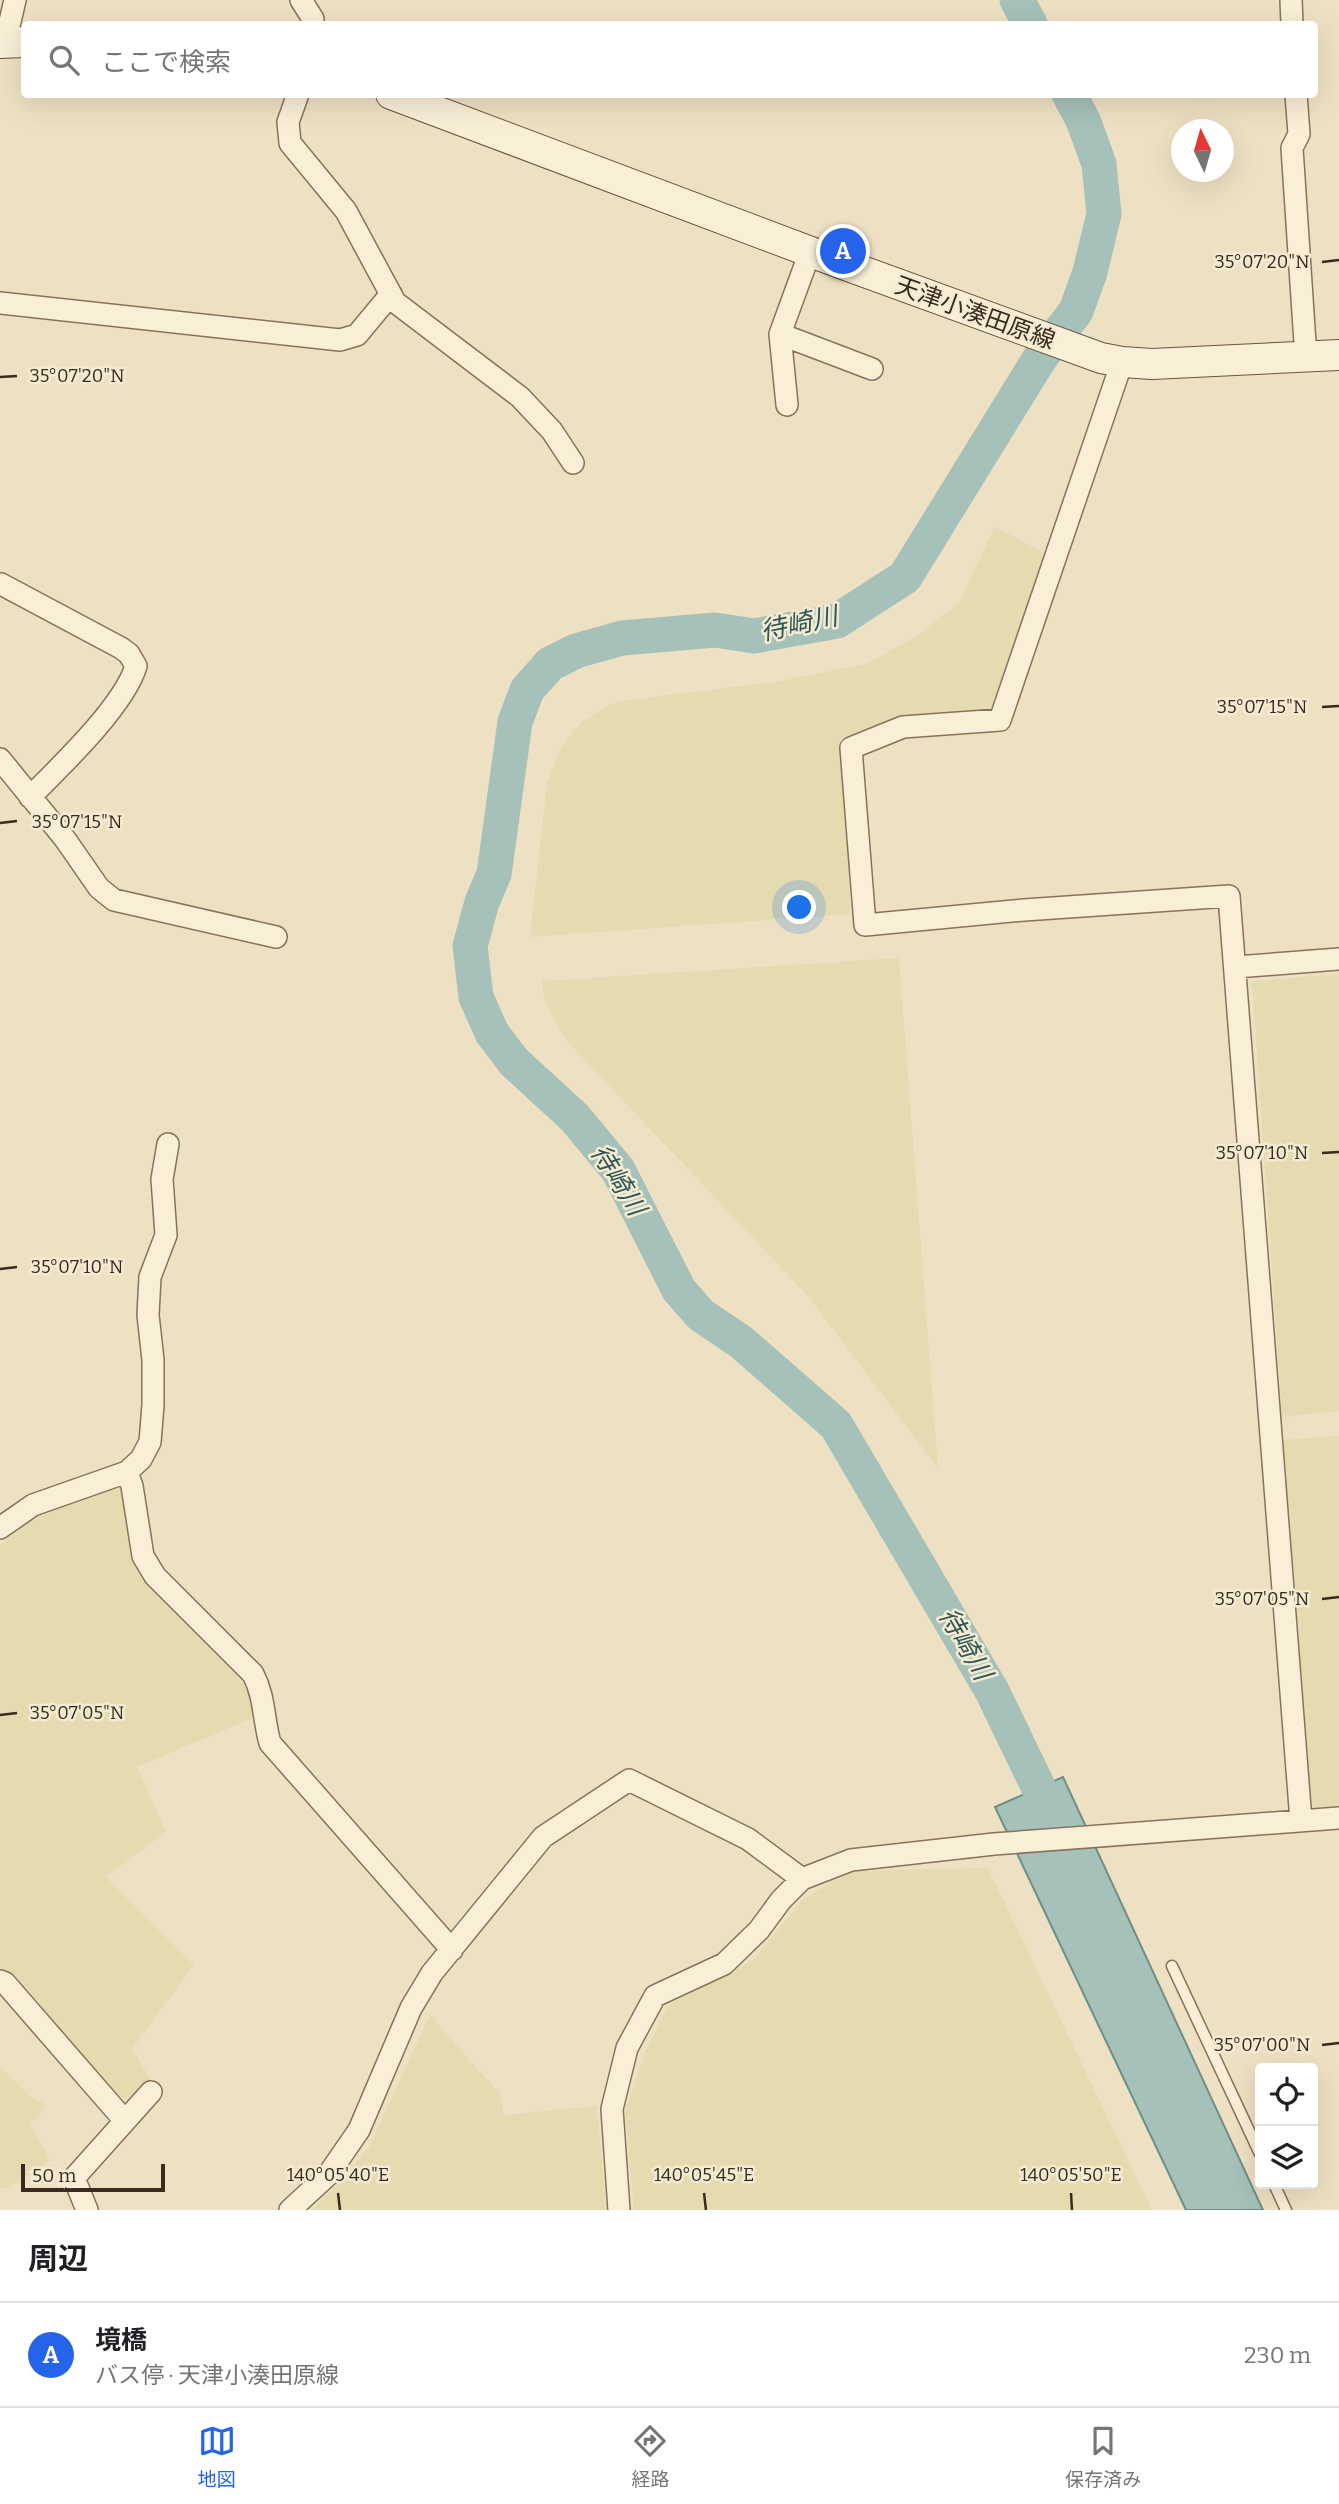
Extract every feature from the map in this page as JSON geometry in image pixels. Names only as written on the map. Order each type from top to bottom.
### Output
[{"type":"main road","name":"天津小湊田原線","points":[[402,98],[1081,352],[1122,362],[1217,363],[1339,355]]},
{"type":"street","points":[[10,43],[15,0]]},
{"type":"street","points":[[301,0],[313,21]]},
{"type":"street","points":[[1291,0],[1292,21]]},
{"type":"street","points":[[297,98],[288,122],[290,143],[346,211],[395,303],[520,397],[552,431],[573,463]]},
{"type":"street","points":[[1296,98],[1299,134],[1292,148],[1306,358]]},
{"type":"street","points":[[787,405],[780,334],[810,252]]},
{"type":"street","points":[[0,303],[340,340],[357,335],[391,294]]},
{"type":"street","points":[[780,334],[872,369]]},
{"type":"street","points":[[1122,362],[1000,720],[904,727],[851,748],[865,925],[1024,910],[1229,896],[1301,1821]]},
{"type":"street","points":[[1,584],[121,648],[129,654],[136,666],[131,681],[83,743],[30,797]]},
{"type":"street","points":[[0,759],[99,888],[114,900],[276,937]]},
{"type":"street","points":[[1236,967],[1339,959]]},
{"type":"street","points":[[0,1528],[33,1505],[127,1472],[141,1459],[150,1442],[153,1360],[148,1315],[150,1277],[166,1236],[162,1179],[168,1144]]},
{"type":"street","points":[[127,1472],[132,1486],[143,1556],[155,1576],[253,1674],[262,1691],[265,1725],[270,1743],[452,1950]]},
{"type":"street","points":[[290,2210],[328,2175],[359,2130],[411,2008],[432,1973],[543,1837],[629,1780],[748,1839],[802,1879]]},
{"type":"street","points":[[619,2210],[612,2109],[627,2048],[655,1996],[724,1964],[760,1930],[780,1900],[802,1879],[851,1860],[1119,1833],[1339,1818]]},
{"type":"street","points":[[0,1981],[5,1983],[125,2121]]},
{"type":"street","points":[[87,2210],[74,2178],[151,2092]]},
{"type":"lane","points":[[1172,1966],[1255,2143]]},
{"type":"lane","points":[[1276,2189],[1286,2210]]},
{"type":"shaded area","points":[[995,526],[1045,554],[993,708],[942,717],[904,717],[840,738],[848,832],[850,914],[530,937],[547,783],[562,746],[582,722],[609,705],[628,700],[775,682],[865,664],[915,638],[959,603]]},
{"type":"shaded area","points":[[899,958],[938,1468],[807,1295],[565,1039],[545,1002],[542,981]]},
{"type":"shaded area","points":[[1339,974],[1339,1411],[1282,1417],[1252,981]]},
{"type":"shaded area","points":[[1339,1436],[1339,1806],[1312,1808],[1283,1440]]},
{"type":"shaded area","points":[[122,1487],[126,1528],[138,1572],[252,1687],[258,1716],[137,1767],[166,1832],[106,1877],[194,1965],[132,2049],[152,2081],[131,2099],[119,2097],[0,1971],[0,1546],[24,1519]]},
{"type":"shaded area","points":[[988,1868],[1152,2210],[634,2210],[625,2113],[644,2055],[668,2005],[752,1961],[802,1900],[851,1871]]},
{"type":"shaded area","points":[[430,2015],[500,2094],[504,2115],[597,2106],[606,2210],[312,2210],[369,2147]]},
{"type":"shaded area","points":[[0,2067],[32,2097],[44,2104],[40,2115],[30,2124],[50,2160],[6,2189],[0,2187]]},
{"type":"water","points":[[1063,1777],[1263,2210],[1186,2210],[995,1807]]},
{"type":"waterway","points":[[1017,0],[1028,21]]},
{"type":"waterway","name":"待崎川","points":[[1059,1830],[992,1691],[836,1425],[741,1342],[701,1315],[679,1290],[618,1170],[575,1118],[514,1062],[492,1033],[476,997],[470,946],[482,902],[494,874],[515,722],[527,690],[550,664],[576,651],[622,638],[715,630],[754,636],[837,621],[905,577],[1040,358],[1076,311],[1090,272],[1104,214],[1099,164],[1083,120],[1071,98]]},
{"type":"place","name":"境橋","points":[[843,251]]}]
